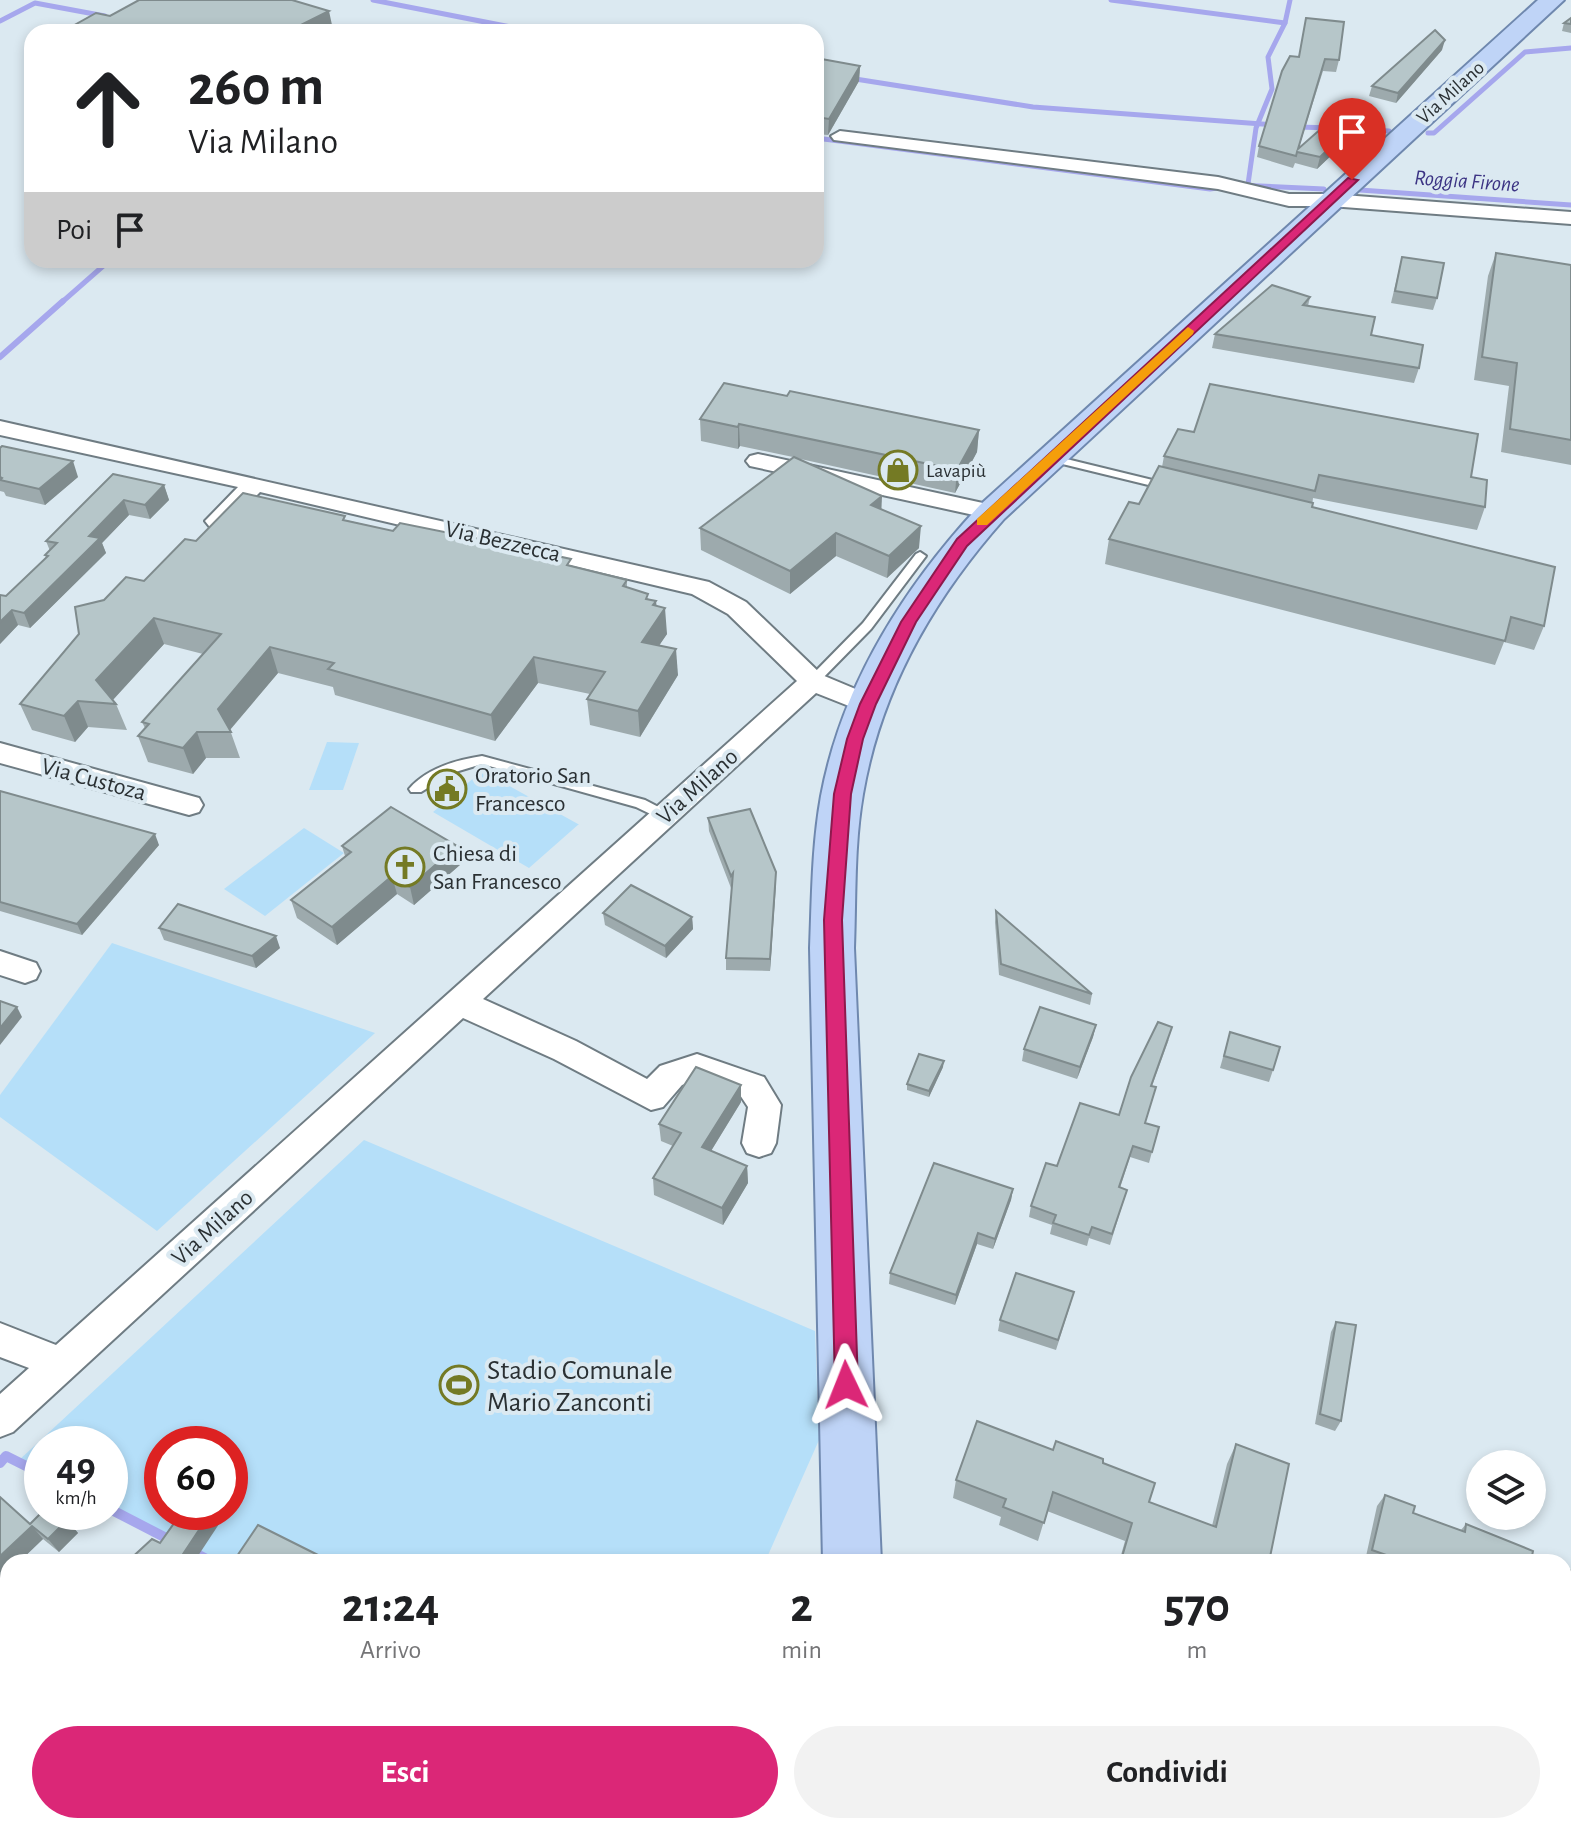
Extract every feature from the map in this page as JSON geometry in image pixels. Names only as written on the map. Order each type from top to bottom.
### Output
[{"type":"main road","name":"Via Milano","points":[[927,570],[962,543],[1286,240],[1552,0]]},
{"type":"main road","points":[[844,1540],[832,948],[835,864],[842,794],[855,739],[868,704],[909,622],[927,570]]},
{"type":"street","points":[[840,136],[1218,183],[1289,200],[1330,200],[1571,218]]},
{"type":"street","name":"Via Bezzecca","points":[[0,428],[700,588],[737,608],[813,681]]},
{"type":"street","points":[[758,461],[992,512]]},
{"type":"street","points":[[198,539],[255,484]]},
{"type":"street","points":[[813,681],[868,704]]},
{"type":"street","name":"Via Milano","points":[[0,1419],[813,681]]},
{"type":"street","name":"Via Custoza","points":[[0,753],[189,805]]},
{"type":"street","points":[[459,1002],[565,1050],[651,1097],[671,1075],[697,1067],[752,1086],[765,1105],[759,1143]]},
{"type":"street","points":[[0,1340],[61,1364]]},
{"type":"lane","points":[[1050,458],[1190,492]]},
{"type":"lane","name":"Via Milano","points":[[813,681],[927,570]]},
{"type":"lane","points":[[416,789],[433,775],[461,763],[482,760],[640,803],[665,816]]},
{"type":"shaded area","points":[[327,742],[359,743],[343,790],[309,790]]},
{"type":"shaded area","points":[[482,771],[579,824],[529,868],[433,812]]},
{"type":"shaded area","points":[[304,828],[344,853],[265,916],[224,889]]},
{"type":"shaded area","points":[[112,943],[375,1033],[157,1231],[0,1117],[0,1095]]},
{"type":"shaded area","name":"Stadio Comunale Mario Zanconti","points":[[364,1140],[815,1331],[819,1440],[769,1554],[196,1554],[149,1530],[248,1530],[248,1426],[144,1426],[144,1527],[128,1519],[128,1426],[56,1426]]},
{"type":"building","points":[[139,0],[292,0],[329,11],[303,24],[76,24],[96,13],[110,16]]},
{"type":"building","points":[[1306,18],[1344,22],[1339,60],[1325,59],[1298,149],[1349,104],[1362,117],[1320,157],[1297,152],[1296,156],[1259,146],[1282,71],[1290,56],[1299,57]]},
{"type":"building","points":[[1435,30],[1445,40],[1398,93],[1372,86]]},
{"type":"building","points":[[824,59],[860,66],[829,119],[824,118]]},
{"type":"building","points":[[1496,253],[1571,265],[1571,440],[1510,429],[1517,363],[1482,357]]},
{"type":"building","points":[[1402,257],[1444,263],[1437,298],[1395,291]]},
{"type":"building","points":[[1272,285],[1310,297],[1303,305],[1375,317],[1371,335],[1423,345],[1419,368],[1215,334]]},
{"type":"building","points":[[724,383],[787,396],[790,391],[979,430],[957,470],[739,424],[738,427],[700,419]]},
{"type":"building","points":[[1210,384],[1478,434],[1471,477],[1487,480],[1485,507],[1319,475],[1315,491],[1164,456],[1178,429],[1194,432]]},
{"type":"building","points":[[2,446],[73,461],[39,489],[0,480]]},
{"type":"building","points":[[794,457],[882,496],[871,505],[921,526],[889,556],[836,533],[790,571],[700,528]]},
{"type":"building","points":[[1159,466],[1555,567],[1544,626],[1511,617],[1505,641],[1109,539],[1129,502],[1139,504]]},
{"type":"building","points":[[113,474],[164,485],[145,505],[124,500],[89,536],[100,538],[24,613],[12,610],[0,622],[0,595],[6,596],[48,556],[45,555],[57,543],[46,541]]},
{"type":"building","points":[[243,493],[345,516],[343,520],[393,531],[400,523],[571,559],[567,565],[627,580],[623,586],[648,594],[646,599],[656,601],[653,605],[665,608],[642,642],[676,649],[638,711],[587,699],[605,672],[534,657],[491,715],[328,669],[334,663],[270,647],[218,709],[231,732],[197,732],[183,748],[138,736],[149,724],[142,722],[221,634],[154,618],[96,680],[116,704],[78,701],[64,716],[20,704],[79,634],[75,607],[104,600],[126,577],[144,581],[185,539],[196,541]]},
{"type":"building","points":[[0,791],[155,834],[77,924],[0,902]]},
{"type":"building","points":[[391,807],[457,846],[410,887],[392,876],[332,927],[291,900],[351,852],[342,846]]},
{"type":"building","points":[[750,809],[776,872],[770,959],[726,958],[733,873],[731,876],[708,818]]},
{"type":"building","points":[[631,885],[692,917],[665,946],[603,913]]},
{"type":"building","points":[[178,904],[276,936],[252,956],[159,928]]},
{"type":"building","points":[[996,911],[1092,994],[1001,964]]},
{"type":"building","points":[[0,1001],[17,1007],[0,1028]]},
{"type":"building","points":[[1040,1007],[1096,1025],[1080,1067],[1024,1049]]},
{"type":"building","points":[[1158,1022],[1172,1027],[1151,1086],[1156,1087],[1145,1123],[1159,1127],[1152,1152],[1133,1146],[1119,1187],[1127,1190],[1112,1234],[1092,1227],[1089,1235],[1053,1223],[1056,1215],[1031,1206],[1046,1163],[1057,1166],[1080,1103],[1119,1115],[1131,1077]]},
{"type":"building","points":[[1230,1032],[1280,1047],[1273,1070],[1224,1056]]},
{"type":"building","points":[[919,1054],[944,1061],[929,1091],[907,1084]]},
{"type":"building","points":[[696,1067],[741,1085],[702,1147],[747,1166],[722,1208],[653,1178],[681,1133],[659,1124]]},
{"type":"building","points":[[934,1163],[1013,1189],[995,1239],[978,1233],[956,1295],[890,1273]]},
{"type":"building","points":[[1016,1273],[1074,1292],[1058,1340],[1000,1320]]},
{"type":"building","points":[[1336,1322],[1356,1325],[1341,1421],[1320,1414]]},
{"type":"building","points":[[977,1421],[1053,1450],[1056,1441],[1103,1459],[1103,1463],[1155,1483],[1149,1502],[1216,1527],[1236,1444],[1289,1464],[1271,1554],[1123,1554],[1132,1523],[1053,1492],[1044,1523],[1003,1507],[1006,1499],[956,1480]]},
{"type":"building","points":[[1385,1495],[1415,1506],[1413,1513],[1465,1532],[1466,1524],[1466,1530],[1481,1530],[1533,1551],[1532,1554],[1383,1554],[1372,1550]]},
{"type":"building","points":[[0,1497],[24,1519],[24,1530],[28,1530],[0,1554]]},
{"type":"building","points":[[258,1525],[316,1554],[238,1554]]},
{"type":"building","points":[[37,1530],[57,1530],[48,1539]]},
{"type":"building","points":[[169,1530],[199,1530],[183,1554],[136,1554],[152,1539],[160,1543]]},
{"type":"waterway","points":[[373,0],[495,24]]},
{"type":"waterway","points":[[1111,0],[1285,23]]},
{"type":"waterway","points":[[1285,23],[1290,0]]},
{"type":"waterway","points":[[0,21],[35,3],[105,16]]},
{"type":"waterway","points":[[1258,124],[1272,89],[1268,57],[1285,23]]},
{"type":"waterway","points":[[1428,133],[1434,133],[1525,52],[1571,48]]},
{"type":"waterway","points":[[849,78],[1033,107],[1258,124]]},
{"type":"waterway","points":[[1248,184],[1258,124]]},
{"type":"waterway","points":[[1258,124],[1276,125]]},
{"type":"waterway","points":[[1298,127],[1332,128]]},
{"type":"waterway","points":[[1350,129],[1389,131]]},
{"type":"waterway","points":[[824,139],[1210,189],[1224,187]]},
{"type":"waterway","name":"Roggia Firone","points":[[1237,185],[1324,189]]},
{"type":"waterway","name":"Roggia Firone","points":[[1360,190],[1571,205]]},
{"type":"waterway","points":[[61,303],[101,268]]},
{"type":"waterway","points":[[0,357],[63,301]]},
{"type":"waterway","points":[[0,1463],[6,1456],[24,1465]]},
{"type":"waterway","points":[[128,1518],[172,1541]]},
{"type":"waterway","points":[[191,1551],[197,1554]]},
{"type":"slow traffic","points":[[982,522],[1188,331]]},
{"type":"place","name":"Lavapiù","points":[[898,470]]},
{"type":"place","name":"Oratorio San Francesco","points":[[447,789]]},
{"type":"place","name":"Chiesa di San Francesco","points":[[405,867]]},
{"type":"place","name":"Stadio Comunale Mario Zanconti","points":[[459,1385]]},
{"type":"route","points":[[846,1385],[832,948],[835,864],[842,794],[855,739],[868,704],[909,622],[962,543],[1352,180]]}]
